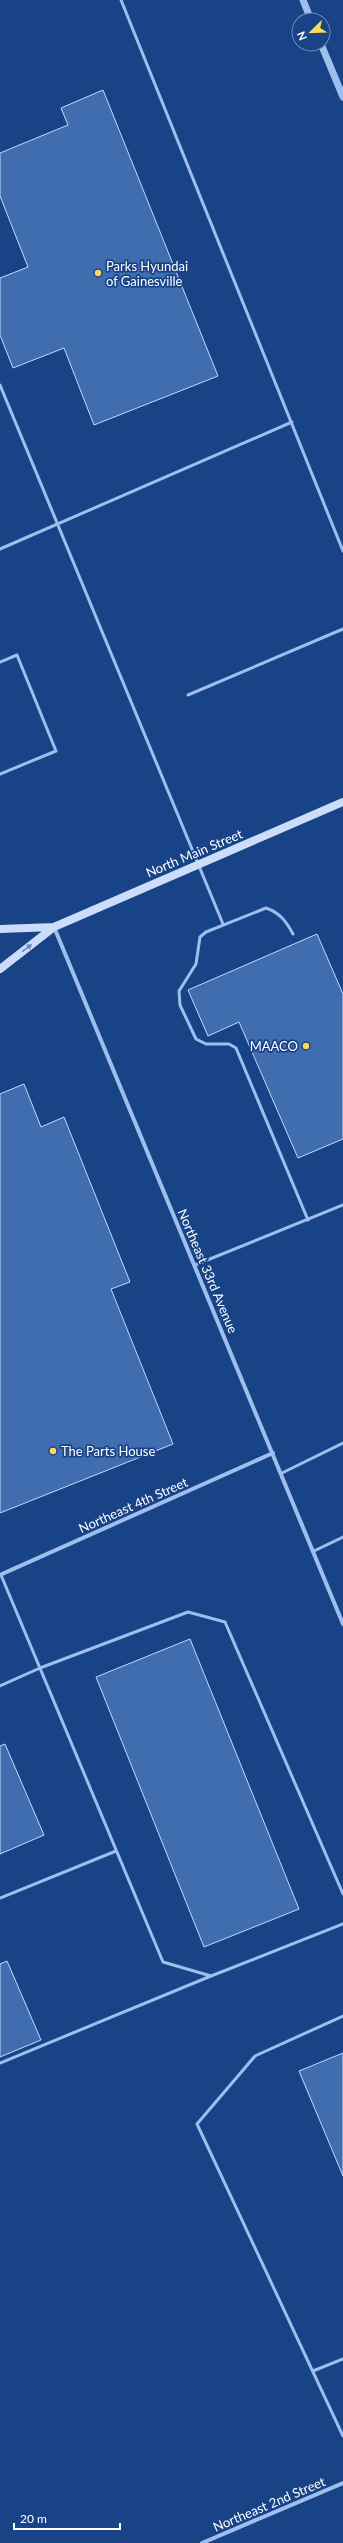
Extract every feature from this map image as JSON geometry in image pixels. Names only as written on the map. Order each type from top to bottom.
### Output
[{"type":"main road","name":"North Main Street","points":[[0,969],[54,927],[343,802]]},
{"type":"main road","name":"North Main Street","points":[[0,929],[54,927]]},
{"type":"street","points":[[303,0],[308,12]]},
{"type":"street","points":[[324,52],[343,97]]},
{"type":"street","name":"Northeast 33rd Avenue","points":[[54,927],[282,1473],[343,1624]]},
{"type":"street","name":"Northeast 4th Street","points":[[1,1575],[273,1453]]},
{"type":"street","name":"Northeast 2nd Street","points":[[202,2543],[343,2483]]},
{"type":"lane","points":[[121,0],[343,551]]},
{"type":"lane","points":[[0,384],[223,924]]},
{"type":"lane","points":[[0,548],[292,422]]},
{"type":"lane","points":[[188,695],[343,629]]},
{"type":"lane","points":[[0,662],[17,655],[56,752],[0,774]]},
{"type":"lane","points":[[293,934],[285,920],[276,912],[266,908],[223,924],[200,936],[196,964],[179,991],[180,1005],[196,1039],[206,1044],[229,1044],[236,1048],[308,1220]]},
{"type":"lane","points":[[195,1265],[343,1205]]},
{"type":"lane","points":[[282,1473],[343,1443]]},
{"type":"lane","points":[[314,1551],[343,1538]]},
{"type":"lane","points":[[1,1575],[163,1962],[211,1976]]},
{"type":"lane","points":[[0,1686],[40,1668],[188,1612],[225,1622],[343,1894]]},
{"type":"lane","points":[[0,1898],[116,1851]]},
{"type":"lane","points":[[0,2063],[211,1976],[343,1924]]},
{"type":"lane","points":[[343,2016],[255,2056],[197,2124],[314,2371],[343,2436]]},
{"type":"lane","points":[[314,2371],[343,2359]]},
{"type":"building","points":[[103,90],[218,376],[94,425],[64,348],[13,368],[0,335],[0,278],[28,267],[0,196],[0,153],[68,125],[61,108]]},
{"type":"building","points":[[317,934],[343,994],[343,1139],[298,1158],[239,1022],[208,1036],[188,990]]},
{"type":"building","points":[[24,1084],[41,1127],[64,1117],[130,1282],[111,1289],[173,1444],[0,1513],[0,1094]]},
{"type":"building","points":[[190,1639],[299,1909],[204,1947],[96,1677]]},
{"type":"building","points":[[5,1744],[44,1835],[0,1854],[0,1746]]},
{"type":"building","points":[[7,1961],[41,2040],[0,2057],[0,1964]]},
{"type":"building","points":[[343,2053],[343,2176],[299,2071]]},
{"type":"place","name":"Parks Hyundai of Gainesville","points":[[98,273]]},
{"type":"place","name":"MAACO","points":[[306,1046]]},
{"type":"place","name":"The Parts House","points":[[53,1451]]}]
